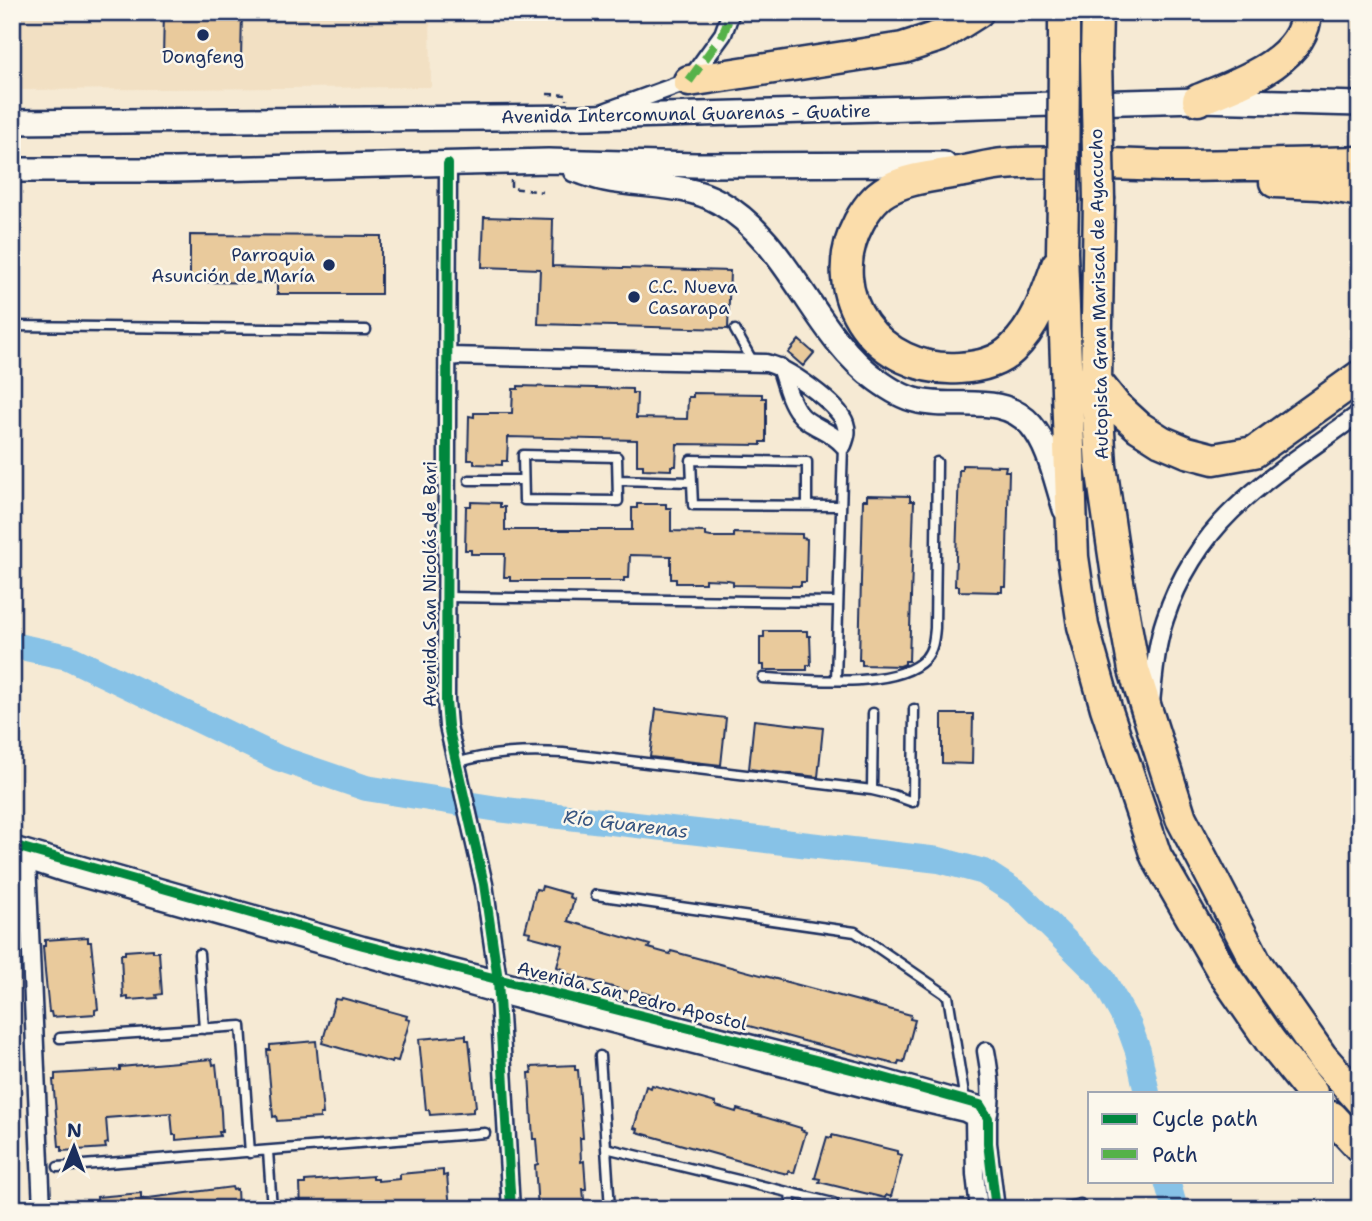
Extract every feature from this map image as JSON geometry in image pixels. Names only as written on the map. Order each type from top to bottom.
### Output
[{"type":"highway","points":[[689,81],[903,48],[940,36],[978,12]]},
{"type":"highway","name":"Autopista Gran Mariscal de Ayacucho","points":[[1064,12],[1062,252],[1073,557],[1083,626],[1106,708],[1156,856],[1224,974],[1311,1092]]},
{"type":"highway","name":"Autopista Gran Mariscal de Ayacucho","points":[[1097,12],[1099,200],[1096,381],[1101,466],[1134,670],[1181,818],[1257,964],[1322,1057],[1360,1100]]},
{"type":"highway","points":[[1198,100],[1273,65],[1296,43],[1306,19],[1306,12]]},
{"type":"highway","points":[[1062,252],[1042,306],[1030,326],[1012,349],[987,363],[948,369],[920,366],[890,351],[864,326],[850,291],[848,253],[852,236],[873,202],[888,189],[909,180],[1003,164],[1167,166],[1360,162]]},
{"type":"highway","points":[[1167,166],[1191,174],[1320,184],[1360,191]]},
{"type":"highway","points":[[1096,381],[1139,427],[1178,449],[1214,459],[1254,452],[1360,376]]},
{"type":"highway","points":[[1334,1119],[1360,1147]]},
{"type":"main road","name":"Avenida Intercomunal Guarenas - Guatire","points":[[17,119],[591,117],[1198,100],[1360,104]]},
{"type":"main road","points":[[548,161],[604,179],[704,194],[736,213],[765,240],[822,323],[847,353],[877,380],[914,400],[984,404],[1008,409],[1032,426],[1045,451],[1072,530]]},
{"type":"main road","points":[[12,170],[175,170],[548,161],[696,165],[1003,164]]},
{"type":"street","points":[[591,117],[689,81],[723,34],[731,12]]},
{"type":"street","name":"Avenida San Nicolás de Bari","points":[[448,164],[446,701],[455,757],[484,884],[498,988],[511,1209]]},
{"type":"street","points":[[447,356],[766,362],[780,367],[799,379],[842,416],[847,433],[843,445],[830,432],[798,413],[780,367]]},
{"type":"street","points":[[1149,716],[1164,621],[1185,573],[1200,550],[1232,511],[1360,414]]},
{"type":"street","name":"Avenida San Pedro Apostol","points":[[12,845],[23,856],[363,945],[498,988],[909,1100],[965,1107],[980,1105],[988,1118]]},
{"type":"street","points":[[23,856],[42,1209]]},
{"type":"street","points":[[986,1051],[990,1078],[988,1143],[996,1209]]},
{"type":"street","points":[[965,1107],[974,1118],[979,1209]]},
{"type":"lane","points":[[12,326],[366,330]]},
{"type":"lane","points":[[735,330],[752,362]]},
{"type":"lane","points":[[836,680],[843,445]]},
{"type":"lane","points":[[523,456],[617,457],[618,480],[618,501],[524,500],[523,456]]},
{"type":"lane","points":[[807,505],[807,462],[691,460],[693,505],[841,506]]},
{"type":"lane","points":[[764,678],[874,678],[908,671],[925,659],[932,646],[935,628],[937,461]]},
{"type":"lane","points":[[469,480],[523,480]]},
{"type":"lane","points":[[618,480],[691,482]]},
{"type":"lane","points":[[447,597],[838,602]]},
{"type":"lane","points":[[455,757],[521,751],[563,753],[872,790],[893,794],[914,803],[914,709]]},
{"type":"lane","points":[[872,790],[873,713]]},
{"type":"lane","points":[[596,895],[855,932],[948,996],[965,1107]]},
{"type":"lane","points":[[199,954],[204,1028]]},
{"type":"lane","points":[[60,1038],[241,1026],[250,1153]]},
{"type":"lane","points":[[600,1056],[610,1209]]},
{"type":"lane","points":[[58,1167],[485,1133]]},
{"type":"lane","points":[[606,1148],[833,1203],[834,1209]]},
{"type":"lane","points":[[268,1152],[272,1209]]},
{"type":"lane","points":[[790,1192],[792,1209]]},
{"type":"lane","points":[[1059,1209],[1080,1204],[1083,1209]]},
{"type":"path","points":[[512,162],[511,188],[543,192]]},
{"type":"shaded area","points":[[12,12],[430,12],[431,87],[12,90]]},
{"type":"building","name":"Dongfeng","points":[[164,12],[242,12],[241,59],[163,58]]},
{"type":"building","name":"C.C. Nueva Casarapa","points":[[484,217],[553,219],[552,266],[730,271],[728,329],[538,324],[540,269],[482,267]]},
{"type":"building","points":[[190,235],[381,236],[381,294],[277,294],[277,283],[190,282]]},
{"type":"building","points":[[799,340],[814,353],[803,366],[788,353]]},
{"type":"building","points":[[518,386],[632,389],[632,393],[637,393],[636,418],[687,419],[688,397],[693,397],[693,393],[762,394],[762,398],[766,398],[766,442],[761,442],[761,445],[677,444],[676,466],[671,466],[671,470],[643,469],[643,465],[637,465],[637,440],[508,437],[507,461],[502,461],[502,465],[474,464],[474,460],[468,460],[469,416],[474,417],[474,413],[512,413],[513,389],[518,389]]},
{"type":"building","points":[[962,465],[1006,466],[1005,471],[1009,471],[1006,587],[1002,587],[1002,592],[959,591],[959,586],[955,586],[959,470],[962,470]]},
{"type":"building","points":[[867,495],[910,496],[910,501],[914,501],[909,661],[900,666],[862,665],[862,660],[859,660],[863,500],[867,500]]},
{"type":"building","points":[[471,502],[500,503],[500,507],[505,507],[505,530],[632,530],[632,508],[637,508],[637,504],[666,504],[666,508],[671,508],[671,531],[706,532],[706,536],[711,537],[734,537],[734,533],[802,534],[802,538],[807,539],[806,582],[801,582],[801,586],[733,585],[733,581],[705,579],[705,583],[676,583],[676,579],[671,579],[671,556],[630,555],[629,578],[624,578],[624,581],[510,581],[510,577],[504,577],[505,554],[471,554],[471,550],[465,550],[466,506],[471,506]]},
{"type":"building","points":[[764,631],[807,631],[807,636],[810,636],[811,665],[807,665],[807,670],[764,670],[764,665],[760,665],[760,637],[764,637]]},
{"type":"building","points":[[656,709],[726,718],[721,765],[650,757]]},
{"type":"building","points":[[942,714],[973,714],[972,764],[942,763]]},
{"type":"building","points":[[754,720],[823,728],[818,777],[749,769]]},
{"type":"building","points":[[542,886],[570,894],[569,897],[574,899],[568,921],[650,945],[648,948],[670,954],[671,951],[911,1015],[910,1019],[915,1020],[904,1062],[899,1061],[898,1065],[811,1043],[658,1001],[659,997],[637,991],[636,994],[561,972],[562,969],[557,967],[563,945],[529,936],[530,932],[525,931],[536,889],[541,890]]},
{"type":"building","points":[[88,937],[88,942],[91,942],[98,1009],[95,1014],[52,1017],[49,1012],[45,972],[45,940]]},
{"type":"building","points":[[153,949],[153,952],[159,952],[162,994],[156,995],[157,998],[123,998],[121,954],[125,954],[125,951]]},
{"type":"building","points":[[342,998],[407,1016],[406,1019],[410,1020],[398,1061],[393,1060],[392,1063],[322,1043],[335,999]]},
{"type":"building","points":[[466,1035],[466,1040],[469,1040],[476,1107],[473,1112],[430,1115],[429,1110],[426,1110],[419,1039]]},
{"type":"building","points":[[316,1041],[323,1114],[320,1114],[320,1118],[277,1121],[276,1116],[273,1117],[267,1050],[270,1050],[270,1045]]},
{"type":"building","points":[[212,1059],[213,1065],[216,1064],[221,1112],[220,1136],[176,1140],[171,1113],[106,1118],[106,1148],[62,1151],[62,1146],[59,1146],[53,1080],[55,1074],[120,1070],[120,1067]]},
{"type":"building","points":[[575,1065],[575,1070],[578,1070],[583,1138],[580,1138],[586,1189],[583,1189],[585,1209],[538,1209],[535,1165],[538,1164],[536,1139],[533,1139],[529,1073],[532,1073],[531,1067]]},
{"type":"building","points":[[652,1085],[716,1103],[716,1106],[736,1112],[737,1109],[801,1128],[806,1132],[794,1173],[775,1171],[637,1132],[638,1129],[634,1128],[646,1086],[651,1088]]},
{"type":"building","points":[[832,1135],[897,1151],[897,1154],[902,1155],[891,1197],[886,1195],[885,1198],[819,1182],[820,1179],[815,1178],[827,1137],[832,1138]]},
{"type":"building","points":[[443,1170],[443,1176],[447,1175],[450,1209],[301,1209],[300,1184],[305,1184],[305,1181],[373,1176],[373,1179],[378,1181],[400,1179],[400,1174]]},
{"type":"building","points":[[232,1187],[233,1190],[237,1189],[238,1209],[98,1209],[97,1197],[141,1193],[141,1199]]},
{"type":"waterway","name":"Río Guarenas","points":[[12,645],[68,657],[278,758],[366,788],[498,809],[939,860],[984,872],[1018,894],[1102,977],[1129,1026],[1138,1051],[1147,1092]]},
{"type":"waterway","name":"Río Guarenas","points":[[1167,1182],[1175,1209]]},
{"type":"marked path","points":[[689,81],[723,34],[731,12]]},
{"type":"cycle path","points":[[448,164],[446,701],[448,726],[484,884],[498,980],[511,1209]]},
{"type":"cycle path","points":[[12,845],[363,945],[863,1072],[980,1105],[988,1118],[988,1143],[996,1209]]},
{"type":"place","name":"Dongfeng","points":[[203,35]]},
{"type":"place","name":"Parroquia Asunción de María","points":[[329,265]]},
{"type":"place","name":"C.C. Nueva Casarapa","points":[[634,297]]}]
